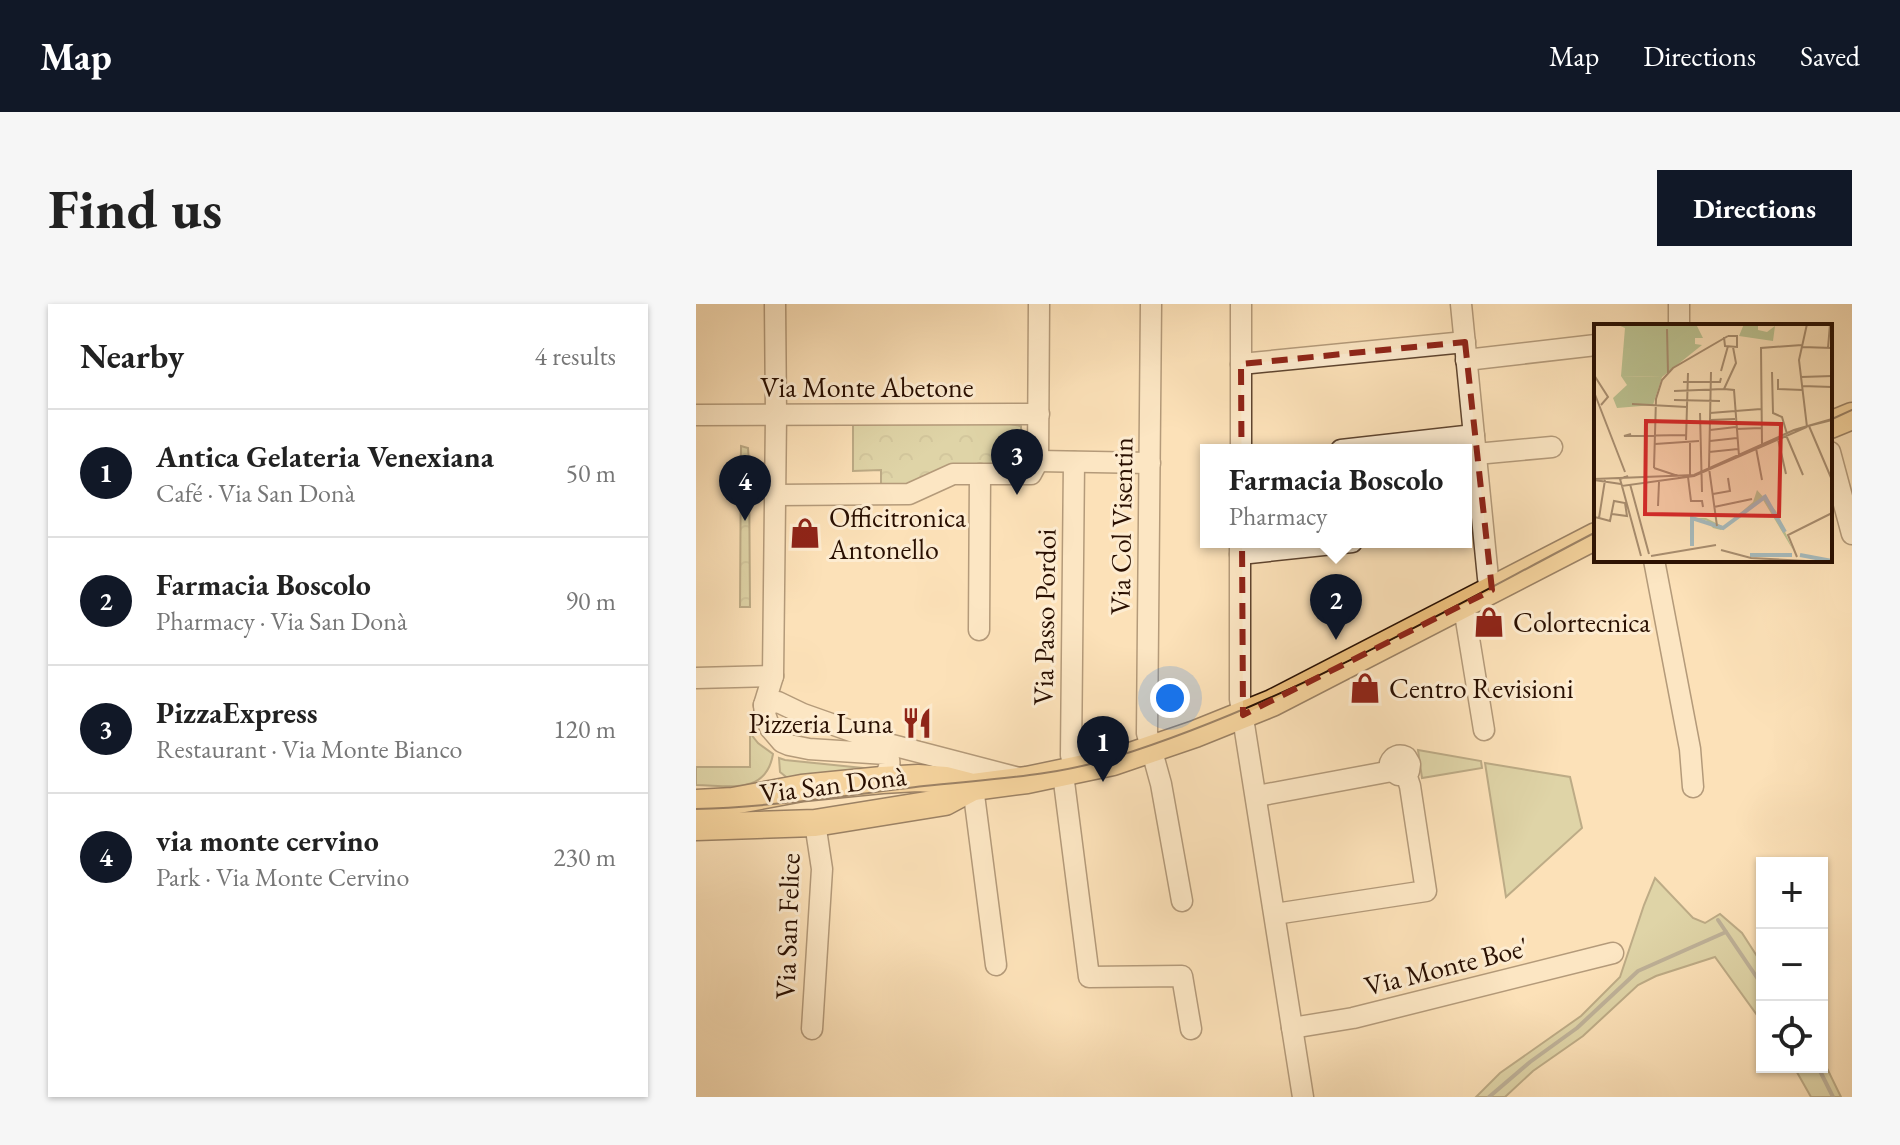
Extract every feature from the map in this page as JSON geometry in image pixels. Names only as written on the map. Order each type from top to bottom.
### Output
[{"type":"main road","points":[[1832,424],[1852,416]]},
{"type":"main road","name":"Via San Donà","points":[[696,803],[733,801],[802,788],[882,780],[918,778],[973,787],[1027,780],[1113,762],[1243,715],[1320,679],[1594,537]]},
{"type":"main road","name":"Via San Donà","points":[[696,827],[815,823],[942,780]]},
{"type":"street","points":[[775,304],[773,676],[764,705],[770,728],[775,736],[789,745],[886,754],[889,768],[882,780]]},
{"type":"street","points":[[775,495],[909,494],[953,474],[1031,474],[1038,461],[1039,304]]},
{"type":"street","name":"Via Col Visentin","points":[[1151,304],[1147,733],[1161,784],[1182,901]]},
{"type":"street","points":[[1241,304],[1241,444]]},
{"type":"street","points":[[1461,304],[1475,445],[1475,529],[1492,590]]},
{"type":"street","points":[[1241,364],[1594,345]]},
{"type":"street","name":"Via Monte Abetone","points":[[696,415],[1039,414]]},
{"type":"street","points":[[1472,445],[1552,447]]},
{"type":"street","points":[[1832,459],[1852,534]]},
{"type":"street","points":[[1038,461],[1150,463]]},
{"type":"street","name":"Via Passo Pordoi","points":[[1074,462],[1069,772],[1089,977],[1182,976],[1191,1029]]},
{"type":"street","points":[[979,630],[980,474]]},
{"type":"street","points":[[1240,548],[1240,699],[1303,1097]]},
{"type":"street","points":[[1654,562],[1690,749],[1693,787]]},
{"type":"street","points":[[1459,607],[1466,620],[1484,730]]},
{"type":"street","points":[[696,678],[773,676]]},
{"type":"street","points":[[773,676],[781,699],[787,705]]},
{"type":"street","points":[[764,705],[778,702],[888,744],[942,780],[1027,780]]},
{"type":"street","points":[[1257,796],[1399,773],[1410,786],[1426,891],[1275,914]]},
{"type":"street","points":[[973,787],[996,965]]},
{"type":"street","name":"Via San Felice","points":[[812,1029],[822,869],[815,823]]},
{"type":"street","name":"Via Monte Boe'","points":[[1292,1028],[1353,1018],[1613,953]]},
{"type":"highlighted area","points":[[1465,342],[1492,590],[1243,715],[1241,364]]},
{"type":"green space","points":[[853,424],[1021,426],[1021,462],[1006,468],[909,487],[881,487],[881,470],[853,471]]},
{"type":"green space","points":[[741,446],[748,448],[749,463],[750,607],[740,607]]},
{"type":"green space","points":[[750,733],[773,754],[762,777],[744,785],[696,785],[696,767],[750,767]]},
{"type":"green space","points":[[1418,750],[1481,761],[1482,768],[1422,778]]},
{"type":"green space","points":[[779,758],[873,769],[790,780],[780,772]]},
{"type":"green space","points":[[1485,763],[1570,777],[1582,828],[1506,897]]},
{"type":"green space","points":[[1655,878],[1693,918],[1705,923],[1720,914],[1742,933],[1756,955],[1756,1014],[1715,957],[1638,985],[1583,1036],[1533,1071],[1505,1097],[1476,1097],[1500,1073],[1581,1016],[1620,977]]},
{"type":"green space","points":[[1828,1070],[1841,1097],[1811,1097],[1797,1073],[1828,1073]]},
{"type":"waterway","points":[[1718,920],[1756,976]]},
{"type":"waterway","points":[[1489,1097],[1577,1028],[1638,971],[1726,932]]},
{"type":"waterway","points":[[1821,1073],[1833,1097]]},
{"type":"tram line","points":[[1832,419],[1852,410]]},
{"type":"tram line","points":[[696,809],[782,803],[1020,776],[1068,769],[1115,757],[1239,711],[1300,684],[1594,533]]},
{"type":"place","name":"PizzaExpress","points":[[1017,495]]},
{"type":"place","name":"via monte cervino","points":[[745,521]]},
{"type":"place","name":"Officitronica Antonello","points":[[805,533]]},
{"type":"place","name":"Colortecnica","points":[[1489,622]]},
{"type":"place","name":"Farmacia Boscolo","points":[[1336,640]]},
{"type":"place","name":"Centro Revisioni","points":[[1365,688]]},
{"type":"place","name":"Pizzeria Luna","points":[[917,723]]},
{"type":"place","name":"Antica Gelateria Venexiana","points":[[1103,782]]}]
